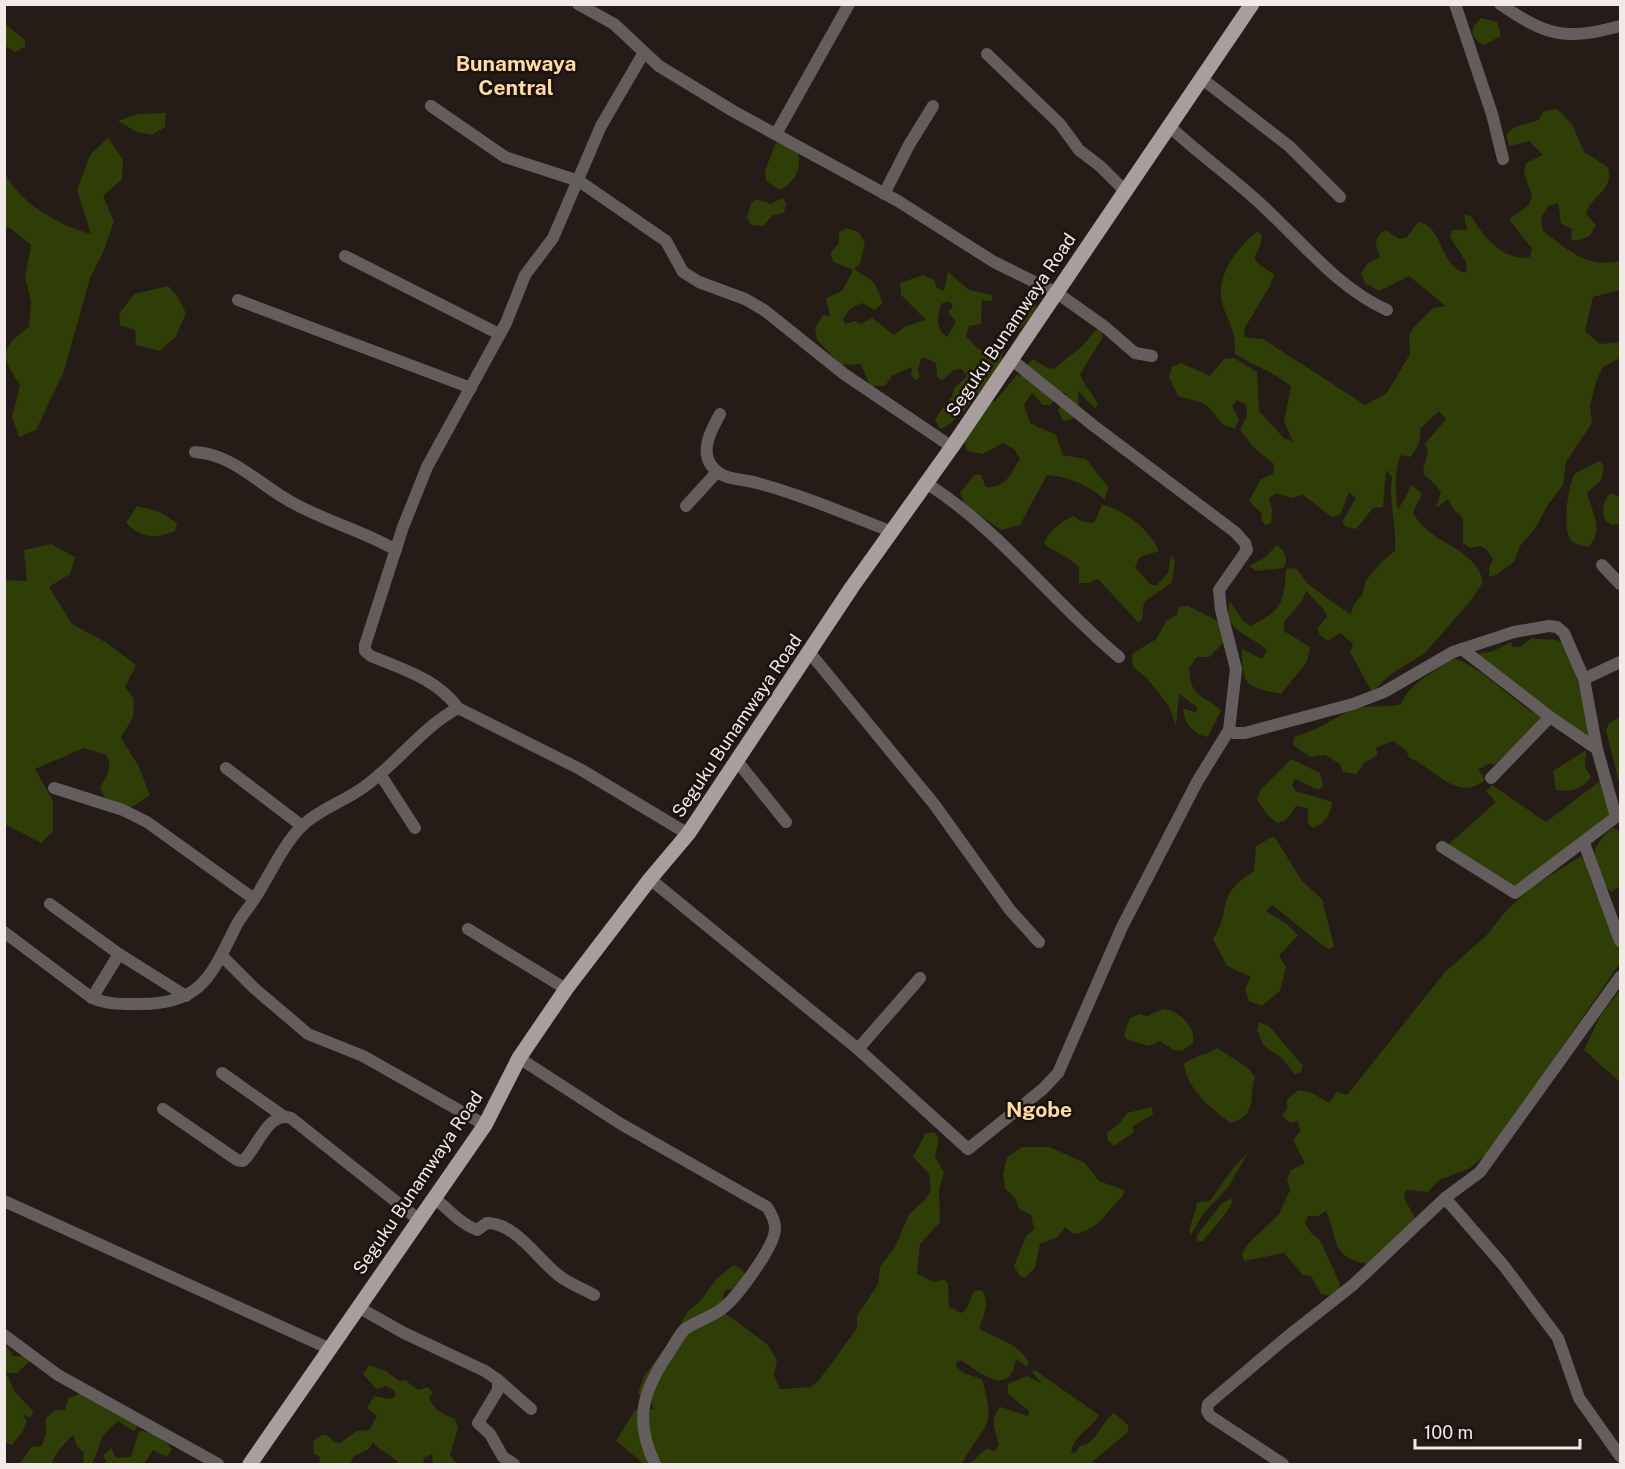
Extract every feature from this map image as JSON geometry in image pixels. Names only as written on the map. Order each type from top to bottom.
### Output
[{"type":"main road","name":"Seguku Bunamwaya Road","points":[[250,1464],[328,1348],[485,1125],[519,1059],[566,989],[650,879],[688,834],[890,531],[1012,360],[1252,4]]},
{"type":"street","points":[[578,4],[614,24],[643,54],[687,83],[884,194],[994,262],[1057,293],[1105,327],[1135,353],[1152,356]]},
{"type":"street","points":[[777,134],[849,4]]},
{"type":"street","points":[[1455,4],[1488,102],[1503,159]]},
{"type":"street","points":[[1500,4],[1534,26],[1561,35],[1572,36],[1620,26]]},
{"type":"street","points":[[643,54],[601,126],[553,238],[525,275],[500,334],[427,467],[396,549],[365,651],[431,682],[447,692],[458,708],[580,769],[688,834]]},
{"type":"street","points":[[987,54],[1060,124],[1079,150],[1101,166],[1125,191]]},
{"type":"street","points":[[1201,78],[1233,100],[1289,146],[1340,197]]},
{"type":"street","points":[[431,106],[505,157],[579,181],[666,241],[683,272],[699,282],[737,296],[765,310],[844,374],[952,447]]},
{"type":"street","points":[[884,194],[909,145],[933,106]]},
{"type":"street","points":[[1169,126],[1202,157],[1262,204],[1357,294],[1388,310]]},
{"type":"street","points":[[345,256],[500,334]]},
{"type":"street","points":[[238,300],[471,388]]},
{"type":"street","points":[[650,879],[858,1049],[968,1149],[1043,1089],[1062,1064],[1122,927],[1187,801],[1229,729],[1236,669],[1221,610],[1219,590],[1245,557],[1245,543],[1235,532],[1094,426],[1012,360]]},
{"type":"street","points":[[720,414],[709,436],[707,449],[710,463],[717,472],[729,478],[750,481],[801,496],[890,531]]},
{"type":"street","points":[[195,452],[218,455],[292,503],[357,529],[396,549]]},
{"type":"street","points":[[686,506],[717,472]]},
{"type":"street","points":[[926,483],[954,501],[994,534],[1076,618],[1119,657]]},
{"type":"street","points":[[1602,565],[1620,584]]},
{"type":"street","points":[[1229,729],[1234,733],[1245,733],[1353,704],[1384,692],[1434,661],[1462,649],[1514,632],[1549,626],[1557,627],[1564,633],[1584,679],[1597,749],[1618,822],[1584,843],[1515,893],[1442,847]]},
{"type":"street","points":[[1462,649],[1550,717],[1597,749]]},
{"type":"street","points":[[810,653],[927,795],[1010,910],[1039,942]]},
{"type":"street","points":[[1584,679],[1620,662]]},
{"type":"street","points":[[4,932],[93,998],[106,1003],[166,1004],[186,996],[204,982],[222,956],[236,927],[302,826],[380,774],[444,715],[458,708]]},
{"type":"street","points":[[1491,778],[1550,717]]},
{"type":"street","points":[[737,761],[786,822]]},
{"type":"street","points":[[226,768],[302,826]]},
{"type":"street","points":[[380,774],[415,828]]},
{"type":"street","points":[[54,788],[123,810],[147,822],[254,899]]},
{"type":"street","points":[[1584,843],[1620,941]]},
{"type":"street","points":[[50,904],[119,954],[186,996]]},
{"type":"street","points":[[468,929],[566,989]]},
{"type":"street","points":[[93,998],[119,954]]},
{"type":"street","points":[[222,956],[254,988],[308,1034],[363,1056],[485,1125]]},
{"type":"street","points":[[1282,1464],[1210,1416],[1207,1411],[1208,1404],[1353,1285],[1445,1197],[1472,1178],[1490,1161],[1620,977]]},
{"type":"street","points":[[858,1049],[920,978]]},
{"type":"street","points":[[519,1059],[621,1124],[767,1207],[772,1215],[776,1230],[770,1248],[725,1307],[685,1329],[651,1379],[641,1409],[646,1440],[655,1464]]},
{"type":"street","points":[[222,1073],[283,1116],[299,1124],[418,1219]]},
{"type":"street","points":[[163,1109],[237,1160],[243,1161],[273,1120],[283,1116]]},
{"type":"street","points":[[1445,1197],[1504,1266],[1558,1338],[1579,1398],[1620,1456]]},
{"type":"street","points":[[434,1198],[450,1210],[461,1223],[477,1230],[486,1223],[494,1223],[502,1227],[525,1243],[558,1275],[594,1295]]},
{"type":"street","points":[[4,1202],[328,1348]]},
{"type":"street","points":[[358,1306],[404,1333],[485,1371],[531,1409]]},
{"type":"street","points":[[4,1335],[58,1375],[218,1464]]},
{"type":"street","points":[[498,1380],[498,1390],[478,1423],[490,1434],[503,1456],[514,1464]]},
{"type":"green space","points":[[1481,18],[1497,22],[1501,36],[1484,45],[1479,43],[1472,34],[1473,27]]},
{"type":"green space","points":[[4,23],[25,40],[25,47],[15,52],[5,46]]},
{"type":"green space","points":[[1557,109],[1572,124],[1584,152],[1608,167],[1609,175],[1608,182],[1586,214],[1596,225],[1590,236],[1576,241],[1571,239],[1572,229],[1561,224],[1558,203],[1548,206],[1541,218],[1543,231],[1569,251],[1587,260],[1620,261],[1620,290],[1593,297],[1585,331],[1600,344],[1620,342],[1620,358],[1603,367],[1597,379],[1590,405],[1592,423],[1566,462],[1563,485],[1548,505],[1535,529],[1520,546],[1514,562],[1496,575],[1489,577],[1489,568],[1493,559],[1486,549],[1479,546],[1470,548],[1463,543],[1463,518],[1454,510],[1448,499],[1436,508],[1441,492],[1423,473],[1428,451],[1425,444],[1446,419],[1439,411],[1420,429],[1418,444],[1410,457],[1401,455],[1396,482],[1398,510],[1412,485],[1422,494],[1413,512],[1419,522],[1462,553],[1479,570],[1483,582],[1472,599],[1426,652],[1390,675],[1372,692],[1350,652],[1353,644],[1340,633],[1328,641],[1320,635],[1317,629],[1327,617],[1324,610],[1306,591],[1302,601],[1284,622],[1284,631],[1310,647],[1307,662],[1281,694],[1253,686],[1245,677],[1242,649],[1262,659],[1267,650],[1233,625],[1228,611],[1230,601],[1243,621],[1251,626],[1270,615],[1280,604],[1284,593],[1286,569],[1296,568],[1308,584],[1351,615],[1353,606],[1362,595],[1368,578],[1395,551],[1392,477],[1386,470],[1383,507],[1373,508],[1356,529],[1346,527],[1342,522],[1356,498],[1349,492],[1340,515],[1332,517],[1303,495],[1291,498],[1277,493],[1269,498],[1272,510],[1271,523],[1265,525],[1261,520],[1262,514],[1249,501],[1261,479],[1273,474],[1274,464],[1253,447],[1240,430],[1247,415],[1246,405],[1237,400],[1232,406],[1239,420],[1235,428],[1226,426],[1206,405],[1178,396],[1169,377],[1172,367],[1181,363],[1210,376],[1224,359],[1234,358],[1257,372],[1259,411],[1284,438],[1293,442],[1284,421],[1291,386],[1235,354],[1234,335],[1221,298],[1221,287],[1228,266],[1241,247],[1257,231],[1262,235],[1255,259],[1274,274],[1270,286],[1244,329],[1245,337],[1263,339],[1365,405],[1387,393],[1410,354],[1409,337],[1413,328],[1433,308],[1446,306],[1409,276],[1379,291],[1365,283],[1361,273],[1368,263],[1380,257],[1376,245],[1378,236],[1385,230],[1400,239],[1407,237],[1418,222],[1435,234],[1454,267],[1467,273],[1466,262],[1450,237],[1452,230],[1467,230],[1464,215],[1471,216],[1488,239],[1503,252],[1521,258],[1530,257],[1532,249],[1509,219],[1529,205],[1532,195],[1524,174],[1526,163],[1543,155],[1529,141],[1509,146],[1506,134],[1515,127],[1539,120],[1543,111]]},
{"type":"green space","points":[[166,113],[165,127],[152,135],[137,132],[118,121],[136,114]]},
{"type":"green space","points":[[108,138],[123,160],[122,179],[103,196],[114,221],[104,250],[90,278],[64,371],[36,430],[19,437],[12,417],[20,385],[9,367],[6,353],[19,334],[29,327],[31,301],[25,277],[31,245],[10,228],[5,227],[5,173],[20,194],[42,212],[66,225],[91,234],[77,190],[90,155]]},
{"type":"green space","points":[[776,143],[798,152],[799,158],[796,174],[790,183],[780,190],[766,181],[765,170]]},
{"type":"green space","points":[[782,198],[786,203],[784,213],[773,215],[763,226],[751,225],[747,218],[751,203],[756,199],[771,204]]},
{"type":"green space","points":[[847,228],[858,232],[865,242],[860,264],[854,269],[874,282],[883,303],[875,310],[862,303],[850,309],[843,319],[845,324],[855,321],[861,324],[872,318],[894,335],[906,326],[926,320],[901,295],[900,283],[923,275],[934,280],[937,288],[944,291],[948,272],[969,290],[992,295],[992,301],[982,300],[981,324],[969,326],[966,336],[985,353],[991,350],[1002,353],[1002,359],[965,410],[947,426],[940,429],[935,419],[952,396],[955,387],[967,376],[961,369],[954,370],[942,380],[937,377],[936,363],[922,357],[918,369],[920,378],[915,380],[911,375],[912,367],[892,376],[885,386],[870,386],[861,364],[841,365],[817,340],[815,328],[823,315],[830,316],[826,298],[842,291],[853,270],[834,262],[830,254],[839,243],[839,232]],"holes":[[[949,301],[953,306],[948,312],[956,322],[947,337],[940,329],[939,313],[941,304]]]},
{"type":"green space","points":[[168,286],[178,297],[186,313],[176,336],[160,351],[136,345],[135,330],[120,325],[119,314],[134,294]]},
{"type":"green space","points":[[1035,303],[1037,311],[1018,331],[1013,329],[1015,310],[1022,304]]},
{"type":"green space","points":[[1100,328],[1103,337],[1080,374],[1098,405],[1095,408],[1078,391],[1079,412],[1072,419],[1063,421],[1058,410],[1067,393],[1061,393],[1050,405],[1043,405],[1032,393],[1024,405],[1030,423],[1056,435],[1063,455],[1086,459],[1108,487],[1105,500],[1078,483],[1047,475],[1020,525],[1001,530],[965,505],[960,493],[974,475],[981,475],[986,487],[1003,483],[1020,459],[1014,449],[1003,443],[983,454],[967,451],[960,430],[971,411],[995,401],[1017,375],[1027,376],[1028,364],[1033,359],[1054,369],[1087,342]]},
{"type":"green space","points":[[1599,461],[1604,465],[1601,480],[1587,493],[1596,521],[1596,534],[1588,547],[1574,543],[1570,538],[1567,530],[1566,510],[1574,474]]},
{"type":"green space","points":[[1611,493],[1620,497],[1620,524],[1612,525],[1605,520],[1604,505]]},
{"type":"green space","points":[[1102,505],[1127,516],[1143,528],[1155,543],[1159,551],[1140,557],[1135,567],[1150,584],[1156,586],[1168,573],[1171,555],[1175,562],[1172,582],[1144,602],[1142,619],[1138,622],[1098,579],[1089,583],[1079,583],[1079,567],[1044,543],[1056,526],[1074,516],[1080,521],[1094,523]]},
{"type":"green space","points":[[137,506],[160,512],[177,523],[175,531],[161,536],[149,536],[137,532],[126,523]]},
{"type":"green space","points":[[51,544],[75,557],[70,574],[49,587],[72,624],[107,643],[136,665],[125,687],[134,699],[133,717],[121,738],[138,765],[150,795],[132,807],[105,798],[100,787],[109,771],[106,755],[84,748],[35,769],[53,801],[53,832],[41,843],[5,824],[4,580],[27,581],[24,550]]},
{"type":"green space","points":[[1277,545],[1285,555],[1284,568],[1256,571],[1249,566],[1264,558]]},
{"type":"green space","points":[[1188,606],[1220,622],[1224,642],[1209,657],[1197,657],[1189,668],[1192,685],[1198,694],[1221,710],[1208,737],[1193,730],[1185,718],[1183,708],[1196,713],[1197,707],[1179,694],[1176,726],[1169,706],[1146,677],[1133,667],[1132,654],[1156,639],[1167,620],[1177,615],[1179,607]]},
{"type":"green space","points":[[1531,638],[1556,640],[1564,646],[1578,682],[1590,733],[1588,737],[1474,655],[1493,651],[1511,642],[1513,647],[1521,647]]},
{"type":"green space","points":[[1454,658],[1488,677],[1518,702],[1540,716],[1542,721],[1494,765],[1489,764],[1478,769],[1485,780],[1475,786],[1465,788],[1455,786],[1409,758],[1406,750],[1393,741],[1376,748],[1378,755],[1364,763],[1356,774],[1343,772],[1340,764],[1325,755],[1310,757],[1293,745],[1294,737],[1354,709],[1401,704],[1417,683]]},
{"type":"green space","points":[[1620,717],[1620,786],[1606,730],[1609,723]]},
{"type":"green space","points":[[1586,750],[1585,767],[1591,777],[1588,781],[1576,789],[1556,790],[1553,771]]},
{"type":"green space","points":[[1291,759],[1320,773],[1323,785],[1319,790],[1295,779],[1292,785],[1296,791],[1332,802],[1327,818],[1313,828],[1308,824],[1308,808],[1296,806],[1286,820],[1277,823],[1266,813],[1257,799],[1261,789]]},
{"type":"green space","points":[[1600,781],[1611,817],[1514,889],[1448,845],[1496,802],[1486,791],[1492,785],[1546,822]]},
{"type":"green space","points":[[1613,828],[1618,830],[1620,836],[1620,886],[1611,892],[1599,875],[1594,859],[1598,843]]},
{"type":"green space","points":[[1274,836],[1302,881],[1322,899],[1334,946],[1329,949],[1322,945],[1272,905],[1266,911],[1288,925],[1298,935],[1279,956],[1286,967],[1280,991],[1262,1006],[1249,1001],[1245,989],[1251,977],[1227,966],[1213,939],[1219,928],[1228,896],[1241,880],[1254,871],[1256,846]]},
{"type":"green space","points":[[1581,856],[1586,863],[1591,882],[1614,933],[1620,963],[1491,1150],[1470,1168],[1439,1180],[1428,1192],[1406,1190],[1404,1198],[1415,1218],[1368,1264],[1347,1257],[1341,1252],[1326,1211],[1318,1216],[1308,1216],[1305,1223],[1312,1234],[1320,1240],[1340,1284],[1339,1291],[1331,1296],[1321,1294],[1311,1276],[1303,1275],[1284,1253],[1244,1261],[1242,1254],[1247,1245],[1279,1214],[1290,1190],[1287,1179],[1291,1170],[1305,1163],[1293,1140],[1300,1131],[1298,1121],[1290,1123],[1282,1115],[1287,1109],[1287,1099],[1298,1090],[1312,1093],[1329,1103],[1337,1092],[1347,1095],[1445,972],[1487,935],[1504,913],[1532,887]]},
{"type":"green space","points":[[1620,990],[1620,1082],[1584,1050],[1600,1016]]},
{"type":"green space","points":[[1164,1009],[1170,1010],[1185,1020],[1192,1031],[1193,1043],[1182,1051],[1174,1050],[1160,1041],[1148,1046],[1126,1039],[1124,1034],[1130,1018],[1140,1014],[1147,1016]]},
{"type":"green space","points":[[1259,1022],[1269,1026],[1303,1066],[1301,1072],[1295,1075],[1283,1059],[1264,1046],[1257,1030]]},
{"type":"green space","points":[[1217,1048],[1248,1068],[1255,1077],[1249,1110],[1246,1115],[1231,1123],[1201,1098],[1190,1082],[1184,1064]]},
{"type":"green space","points":[[1152,1107],[1153,1114],[1133,1126],[1133,1133],[1114,1146],[1108,1141],[1107,1133],[1120,1123],[1127,1113]]},
{"type":"green space","points":[[934,1132],[939,1138],[935,1156],[944,1173],[939,1189],[940,1222],[920,1244],[917,1274],[934,1282],[944,1279],[948,1283],[949,1307],[962,1313],[967,1308],[974,1291],[982,1290],[986,1304],[979,1328],[1014,1346],[1029,1364],[1026,1366],[1016,1359],[1012,1372],[1007,1378],[1000,1380],[984,1375],[960,1360],[956,1362],[956,1367],[966,1374],[982,1379],[988,1408],[986,1425],[962,1464],[644,1464],[616,1441],[635,1410],[654,1409],[650,1400],[638,1394],[644,1376],[671,1341],[688,1311],[701,1300],[717,1278],[734,1265],[743,1270],[748,1287],[742,1292],[726,1289],[723,1296],[726,1314],[767,1344],[777,1360],[774,1375],[780,1389],[811,1387],[820,1379],[857,1328],[857,1316],[878,1284],[880,1267],[895,1247],[909,1214],[925,1200],[931,1190],[929,1174],[913,1157],[925,1134]]},
{"type":"green space","points":[[1022,1147],[1049,1147],[1085,1163],[1099,1181],[1124,1190],[1123,1196],[1096,1225],[1074,1234],[1065,1227],[1058,1237],[1040,1244],[1035,1268],[1025,1278],[1019,1275],[1014,1266],[1026,1236],[1034,1229],[1031,1215],[1019,1209],[1015,1198],[1005,1189],[1003,1174],[1007,1157]]},
{"type":"green space","points":[[1247,1154],[1229,1186],[1203,1214],[1190,1236],[1197,1202],[1210,1201],[1234,1167]]},
{"type":"green space","points":[[1233,1198],[1221,1220],[1203,1241],[1197,1242],[1197,1235],[1222,1203]]},
{"type":"green space","points":[[5,1344],[13,1356],[26,1356],[31,1360],[17,1373],[5,1373]]},
{"type":"green space","points":[[369,1365],[386,1371],[399,1381],[405,1380],[418,1390],[428,1387],[433,1393],[429,1397],[433,1405],[455,1419],[458,1428],[450,1455],[457,1464],[433,1464],[432,1454],[424,1458],[423,1464],[395,1464],[398,1463],[373,1442],[369,1449],[353,1457],[350,1464],[319,1464],[320,1457],[314,1454],[313,1441],[322,1435],[327,1435],[334,1442],[340,1443],[357,1431],[369,1430],[377,1416],[367,1408],[374,1396],[390,1399],[395,1397],[395,1391],[386,1386],[376,1389],[363,1374]]},
{"type":"green space","points":[[1035,1370],[1099,1415],[1076,1441],[1071,1453],[1075,1453],[1080,1446],[1091,1441],[1114,1413],[1128,1425],[1128,1432],[1090,1464],[968,1464],[987,1449],[995,1451],[999,1445],[994,1420],[1001,1407],[1028,1416],[1029,1411],[1008,1394],[1008,1384],[1027,1376],[1041,1383],[1032,1372]]},
{"type":"green space","points":[[5,1374],[14,1391],[33,1411],[31,1418],[23,1415],[27,1421],[23,1431],[12,1445],[5,1442]]},
{"type":"green space","points":[[82,1392],[122,1413],[137,1426],[136,1430],[133,1431],[118,1421],[103,1437],[92,1464],[83,1464],[84,1453],[77,1446],[73,1435],[59,1450],[51,1464],[20,1464],[31,1447],[42,1446],[46,1433],[46,1418],[55,1410],[65,1410],[68,1399]]},
{"type":"green space","points":[[139,1431],[153,1434],[165,1442],[172,1449],[167,1457],[153,1450],[144,1464],[107,1464],[103,1456],[111,1448],[116,1458],[131,1457]]},
{"type":"district","name":"Bunamwaya Central","points":[[516,76]]},
{"type":"district","name":"Ngobe","points":[[1039,1110]]}]
